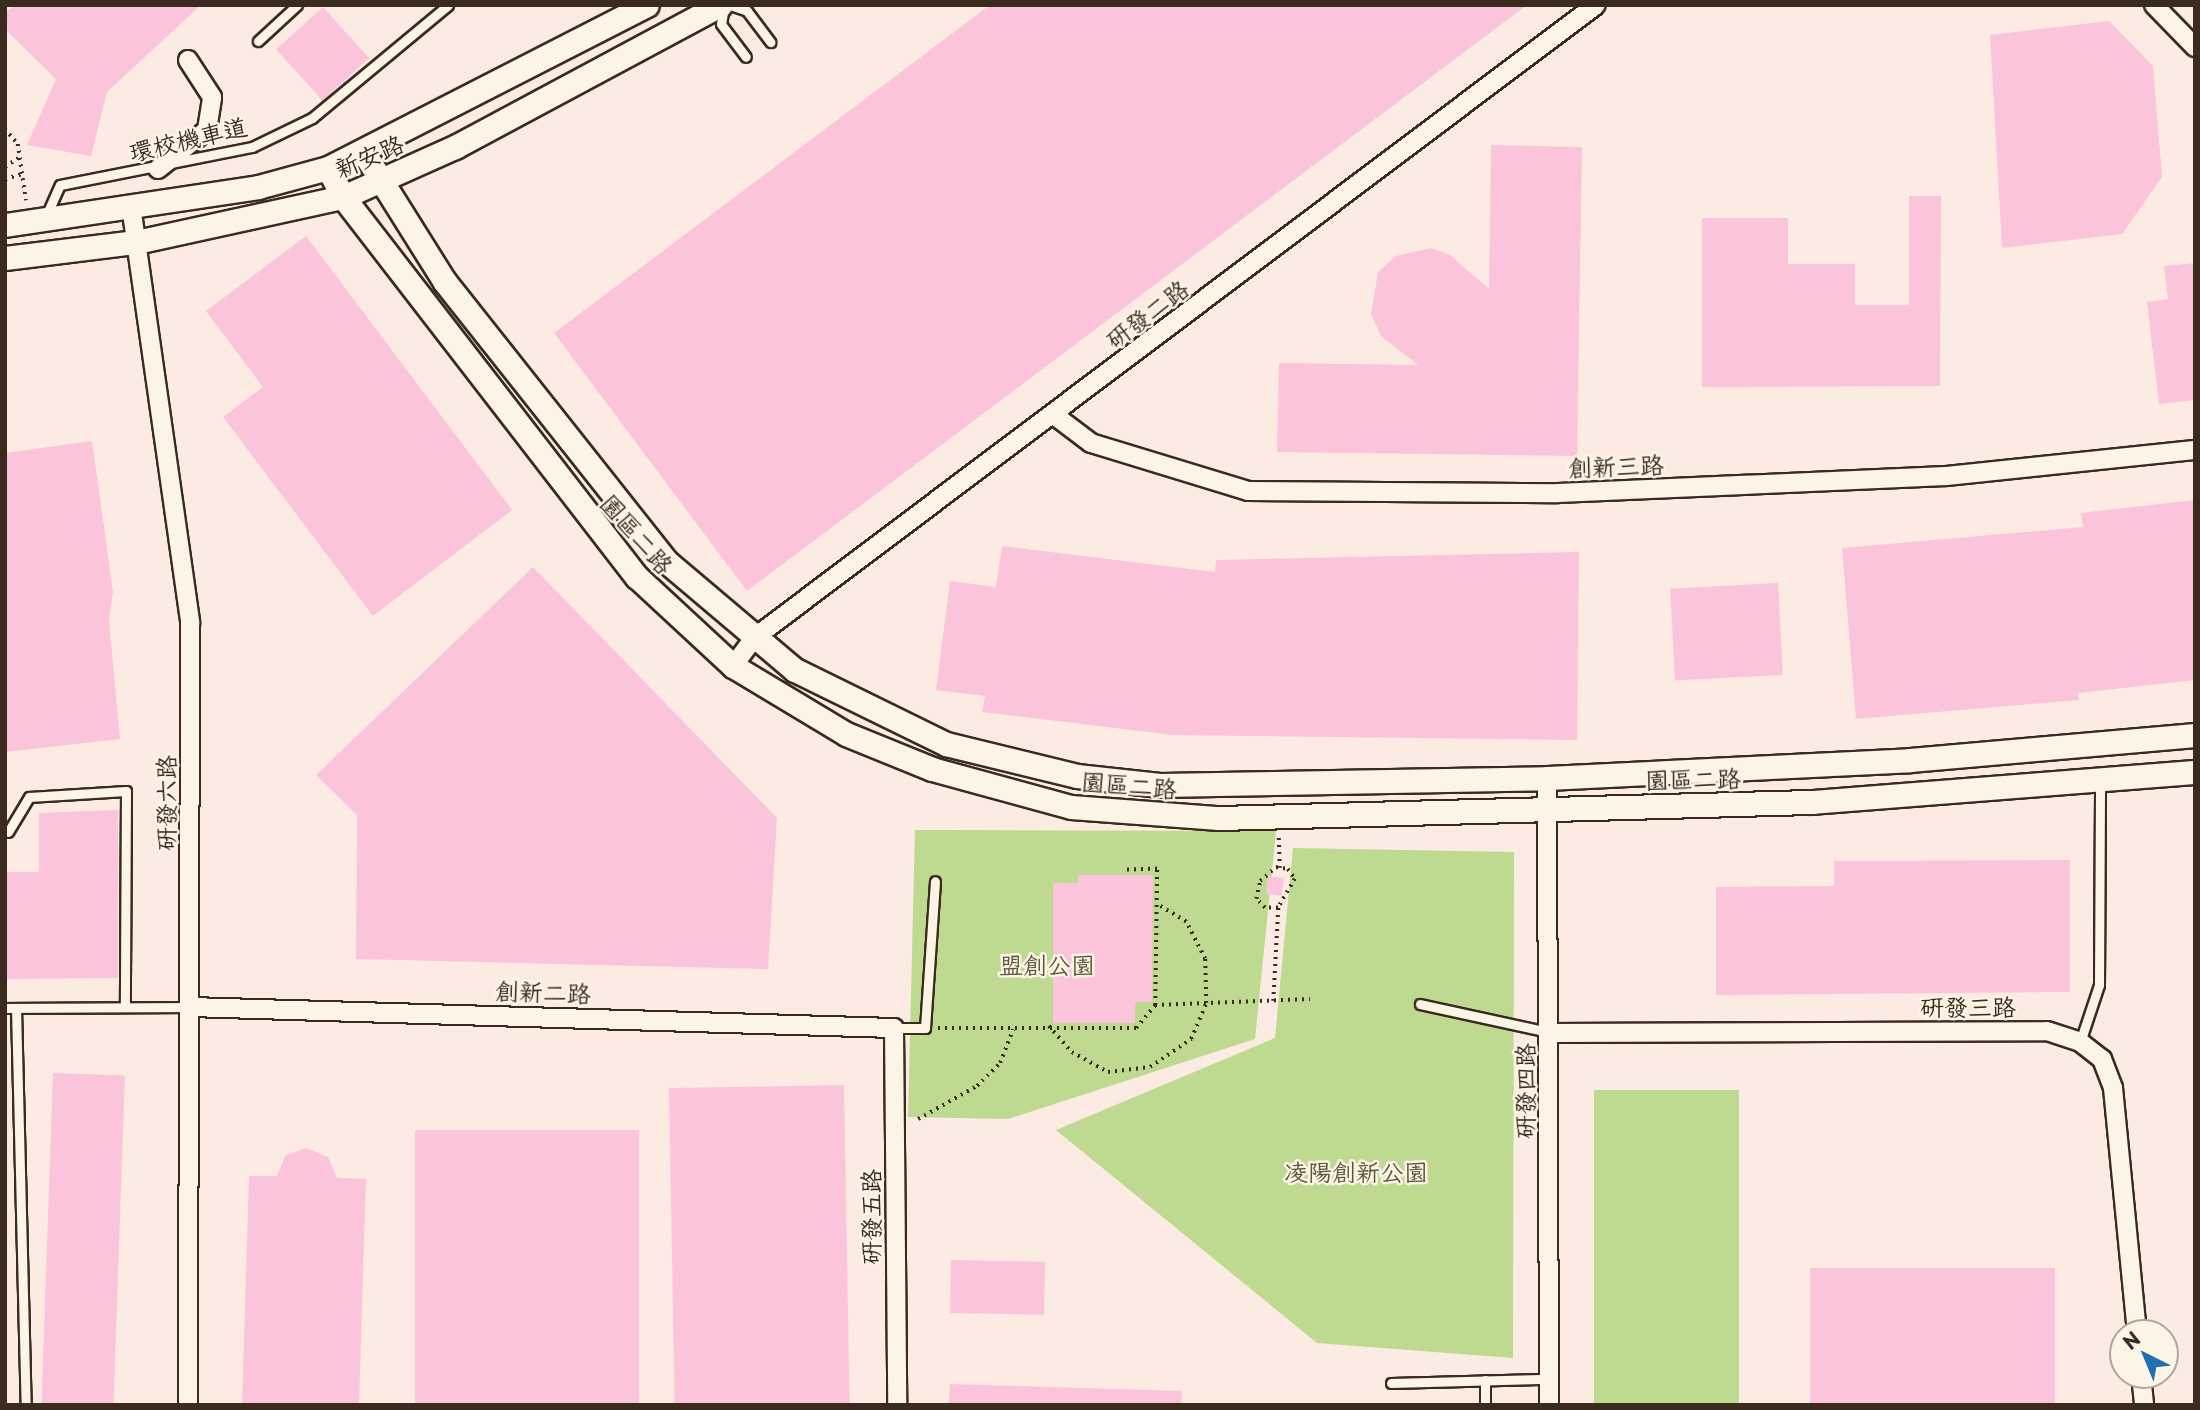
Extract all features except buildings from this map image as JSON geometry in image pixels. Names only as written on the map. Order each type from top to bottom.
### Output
[{"type":"street","name":"新安路","points":[[5,225],[258,187],[328,168],[364,153],[648,5]]},
{"type":"street","name":"新安路","points":[[5,258],[136,242],[343,197],[377,184],[722,5]]},
{"type":"street","name":"研發二路","points":[[733,666],[754,638],[1596,5]]},
{"type":"street","points":[[2154,5],[2195,47]]},
{"type":"street","points":[[158,169],[207,130],[212,97],[188,60]]},
{"type":"street","name":"園區二路","points":[[364,153],[377,184],[610,496],[667,562],[754,638],[848,699],[946,744],[1077,776],[1160,785],[1547,778],[1910,760],[2195,735]]},
{"type":"street","name":"園區二路","points":[[328,168],[343,197],[599,534],[733,666],[883,749],[1071,807],[1219,818],[1812,802],[2100,783],[2195,772]]},
{"type":"street","name":"研發六路","points":[[131,205],[190,623],[188,1405]]},
{"type":"street","name":"創新三路","points":[[1054,415],[1091,443],[1248,491],[1558,493],[1849,480],[2195,450]]},
{"type":"street","name":"研發四路","points":[[1547,778],[1550,1033],[1549,1405]]},
{"type":"street","name":"創新二路","points":[[190,1007],[894,1028]]},
{"type":"street","name":"研發五路","points":[[894,1028],[897,1405]]},
{"type":"street","name":"研發三路","points":[[1550,1033],[2047,1031],[2080,1041],[2102,1059],[2113,1088],[2136,1319]]},
{"type":"lane","points":[[258,41],[297,5]]},
{"type":"lane","name":"環校機車道","points":[[45,218],[60,184],[158,169],[252,147],[312,118],[448,5]]},
{"type":"lane","points":[[722,5],[721,24],[746,57]]},
{"type":"lane","points":[[730,5],[747,11],[771,42]]},
{"type":"lane","points":[[2080,1041],[2099,985],[2100,783]]},
{"type":"lane","points":[[8,832],[29,797],[126,791],[125,1006]]},
{"type":"lane","points":[[894,1028],[925,1028],[935,881]]},
{"type":"lane","points":[[1420,1004],[1550,1033]]},
{"type":"lane","points":[[5,1008],[190,1007]]},
{"type":"lane","points":[[16,1008],[26,1405]]},
{"type":"lane","points":[[1391,1383],[1549,1379]]},
{"type":"lane","points":[[1485,1380],[1485,1405]]},
{"type":"path","points":[[5,129],[20,157],[26,202]]},
{"type":"path","points":[[5,167],[20,157]]},
{"type":"path","points":[[5,179],[22,174]]},
{"type":"path","points":[[1279,838],[1280,868]]},
{"type":"path","points":[[1278,908],[1256,899],[1260,881],[1280,868]]},
{"type":"path","points":[[1273,1001],[1278,908],[1295,879],[1280,868]]},
{"type":"path","points":[[925,1028],[1136,1028],[1155,1005],[1157,869],[1123,870]]},
{"type":"path","points":[[1049,1026],[1089,1064],[1127,1073],[1172,1057],[1191,1039],[1206,1003],[1205,959],[1197,935],[1170,906],[1158,905]]},
{"type":"path","points":[[1155,1005],[1310,999]]},
{"type":"path","points":[[918,1119],[977,1086],[1000,1063],[1013,1029]]},
{"type":"green space","name":"盟創公園","points":[[915,830],[1276,831],[1255,1039],[1008,1119],[908,1117]]},
{"type":"green space","name":"凌陽創新公園","points":[[1293,848],[1514,852],[1513,1358],[1317,1343],[1056,1130],[1275,1038]]},
{"type":"green space","points":[[1594,1090],[1739,1090],[1739,1405],[1594,1405]]}]
